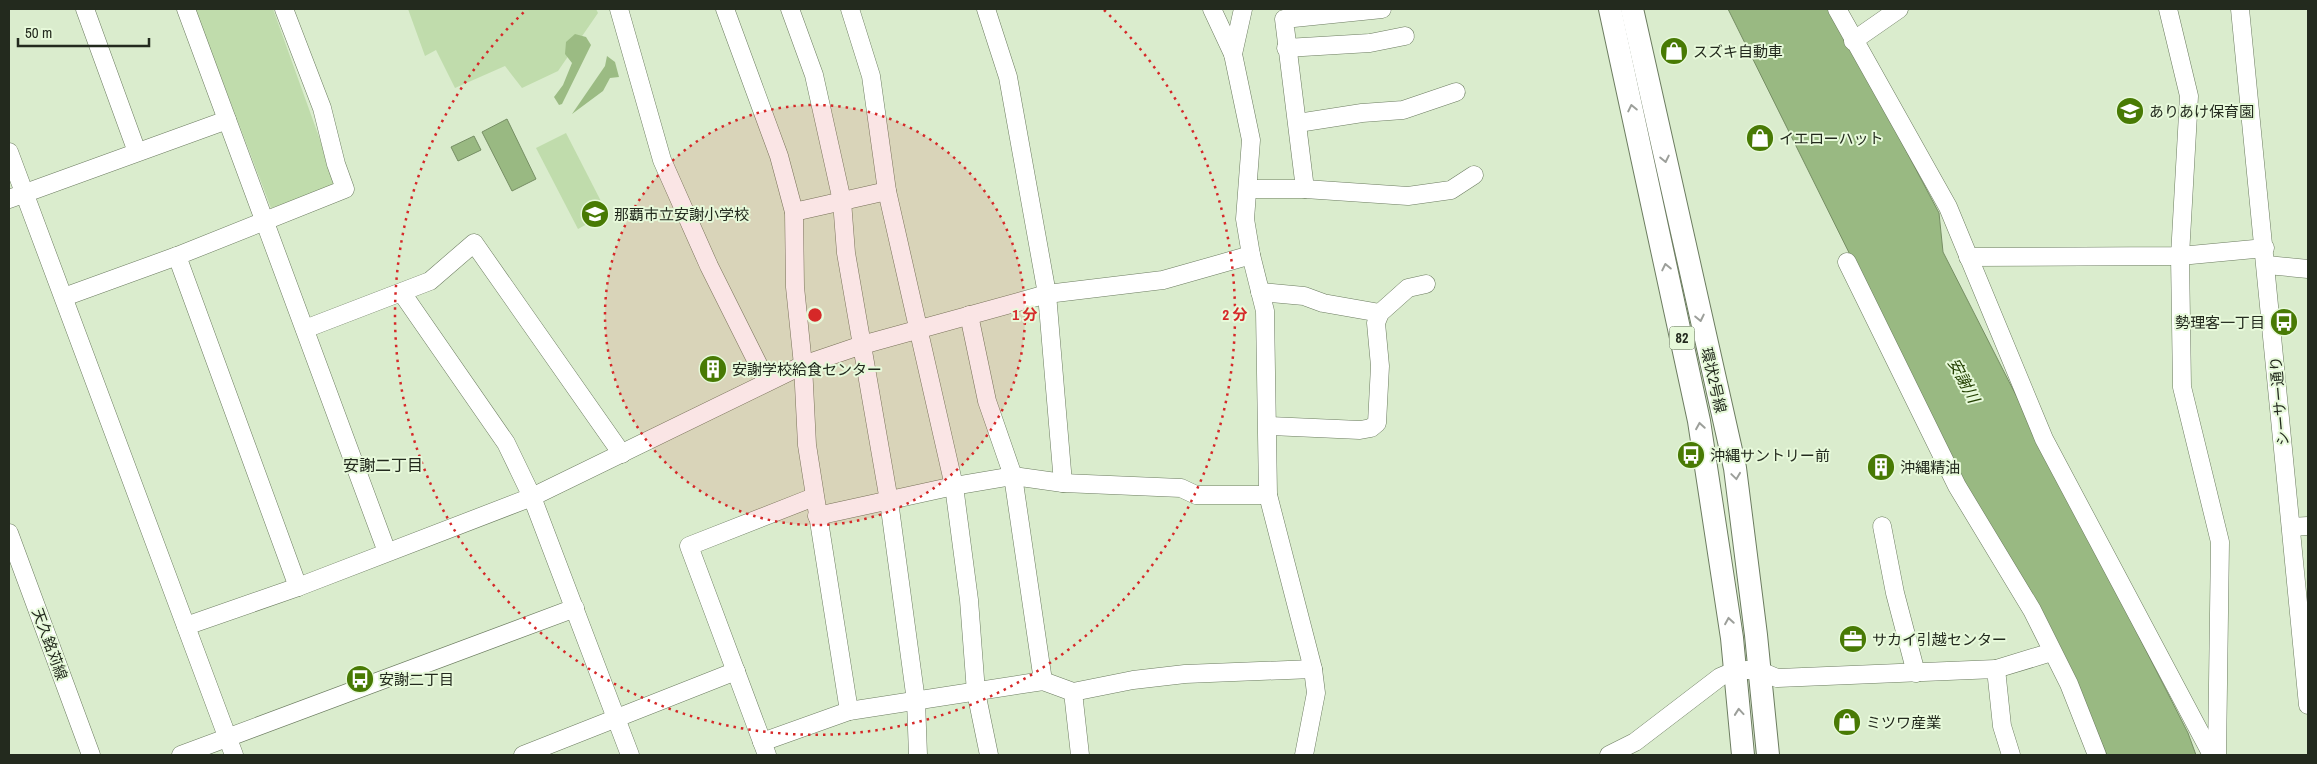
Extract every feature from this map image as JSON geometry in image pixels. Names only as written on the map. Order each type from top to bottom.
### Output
[{"type":"main road","name":"環状2号線","points":[[1610,9],[1699,421],[1735,670],[1743,755]]},
{"type":"main road","name":"環状2号線","points":[[1632,9],[1734,468],[1760,670],[1768,755]]},
{"type":"street","points":[[85,9],[137,152]]},
{"type":"street","points":[[187,9],[387,552]]},
{"type":"street","points":[[64,297],[177,256],[345,189],[336,164],[322,108],[284,9]]},
{"type":"street","points":[[619,9],[662,160],[709,266],[767,382]]},
{"type":"street","points":[[725,9],[779,156],[794,212],[795,287],[803,365],[807,445],[849,711]]},
{"type":"street","points":[[790,9],[814,75],[842,201],[846,253],[889,501],[916,701],[918,755]]},
{"type":"street","points":[[850,9],[872,76],[887,191],[954,486],[969,600],[976,692],[989,755]]},
{"type":"street","points":[[986,9],[1008,78],[1047,294],[1063,483]]},
{"type":"street","points":[[1212,9],[1233,54],[1251,140],[1246,219],[1250,256],[1265,311],[1268,495],[1313,669],[1316,693],[1304,755]]},
{"type":"street","points":[[1233,54],[1243,9]]},
{"type":"street","points":[[1305,189],[1298,124],[1286,48],[1284,19],[1382,9]]},
{"type":"street","points":[[1836,9],[1948,208],[2044,439],[2212,755]]},
{"type":"street","points":[[1853,41],[1899,9]]},
{"type":"street","points":[[2168,9],[2189,96],[2180,256],[2182,387],[2220,542],[2217,755]]},
{"type":"street","name":"シーサー通り","points":[[2240,9],[2266,257],[2300,527],[2308,705]]},
{"type":"street","points":[[1286,48],[1370,43],[1405,36]]},
{"type":"street","points":[[1298,124],[1362,113],[1403,110],[1456,92]]},
{"type":"street","points":[[16,196],[228,120]]},
{"type":"street","points":[[9,152],[16,196],[64,297],[234,755]]},
{"type":"street","points":[[1248,189],[1305,189],[1408,196],[1451,190],[1474,175]]},
{"type":"street","points":[[794,212],[887,191]]},
{"type":"street","points":[[305,329],[430,281],[474,243],[622,454]]},
{"type":"street","points":[[177,256],[298,587]]},
{"type":"street","points":[[186,626],[298,587],[532,497],[803,365],[862,345],[1047,294],[1163,280],[1250,256]]},
{"type":"street","points":[[1968,257],[2266,257],[2308,269]]},
{"type":"street","points":[[1846,262],[1957,486],[2028,603],[2069,684],[2097,755]]},
{"type":"street","points":[[1268,426],[1360,430],[1371,428],[1377,423],[1380,366],[1376,323],[1380,313],[1408,288],[1426,284]]},
{"type":"street","points":[[1260,292],[1304,296],[1323,303],[1380,313]]},
{"type":"street","points":[[402,293],[506,443],[532,497],[630,755]]},
{"type":"street","points":[[969,315],[987,401],[1013,476],[1043,681]]},
{"type":"street","points":[[817,516],[954,486],[1013,476],[1063,483],[1181,488],[1196,495],[1268,495]]},
{"type":"street","points":[[814,497],[689,546],[765,749],[849,711],[1043,681],[1073,692],[1134,680],[1185,674],[1313,669]]},
{"type":"street","points":[[1882,526],[1895,593],[1916,673]]},
{"type":"street","name":"天久銘苅線","points":[[9,533],[91,755]]},
{"type":"street","points":[[181,755],[575,608]]},
{"type":"street","points":[[1609,755],[1635,742],[1720,677],[1735,670],[1760,670],[1776,678],[1996,669],[2052,652]]},
{"type":"street","points":[[1996,669],[2002,726],[2011,755]]},
{"type":"street","points":[[523,755],[736,672]]},
{"type":"street","points":[[1073,692],[1080,755]]},
{"type":"shaded area","points":[[195,9],[273,9],[337,187],[271,208]]},
{"type":"shaded area","points":[[408,9],[596,9],[598,13],[558,71],[522,88],[505,66],[455,88],[436,50],[425,56]]},
{"type":"shaded area","points":[[575,34],[586,37],[591,45],[562,104],[559,105],[554,97],[563,85],[572,63],[565,54],[566,42]]},
{"type":"shaded area","points":[[607,56],[615,62],[619,77],[610,78],[603,91],[572,114],[605,66]]},
{"type":"shaded area","points":[[566,133],[607,213],[578,229],[536,148]]},
{"type":"water","name":"安謝川","points":[[1728,9],[1831,9],[1939,213],[1943,252],[2188,733],[2196,755],[2107,755],[2067,664],[1953,462]]},
{"type":"water","points":[[507,119],[536,179],[512,191],[482,132]]},
{"type":"water","points":[[474,136],[481,150],[458,161],[451,147]]},
{"type":"place","name":"スズキ自動車","points":[[1674,51]]},
{"type":"place","name":"ありあけ保育園","points":[[2130,111]]},
{"type":"place","name":"イエローハット","points":[[1760,138]]},
{"type":"place","name":"那覇市立安謝小学校","points":[[595,214]]},
{"type":"place","name":"勢理客一丁目","points":[[2284,322]]},
{"type":"place","name":"安謝学校給食センター","points":[[713,369]]},
{"type":"place","name":"沖縄サントリー前","points":[[1691,455]]},
{"type":"place","name":"沖縄精油","points":[[1881,467]]},
{"type":"place","name":"サカイ引越センター","points":[[1853,639]]},
{"type":"place","name":"安謝二丁目","points":[[360,679]]},
{"type":"place","name":"ミツワ産業","points":[[1847,722]]},
{"type":"district","name":"安謝二丁目","points":[[383,465]]}]
